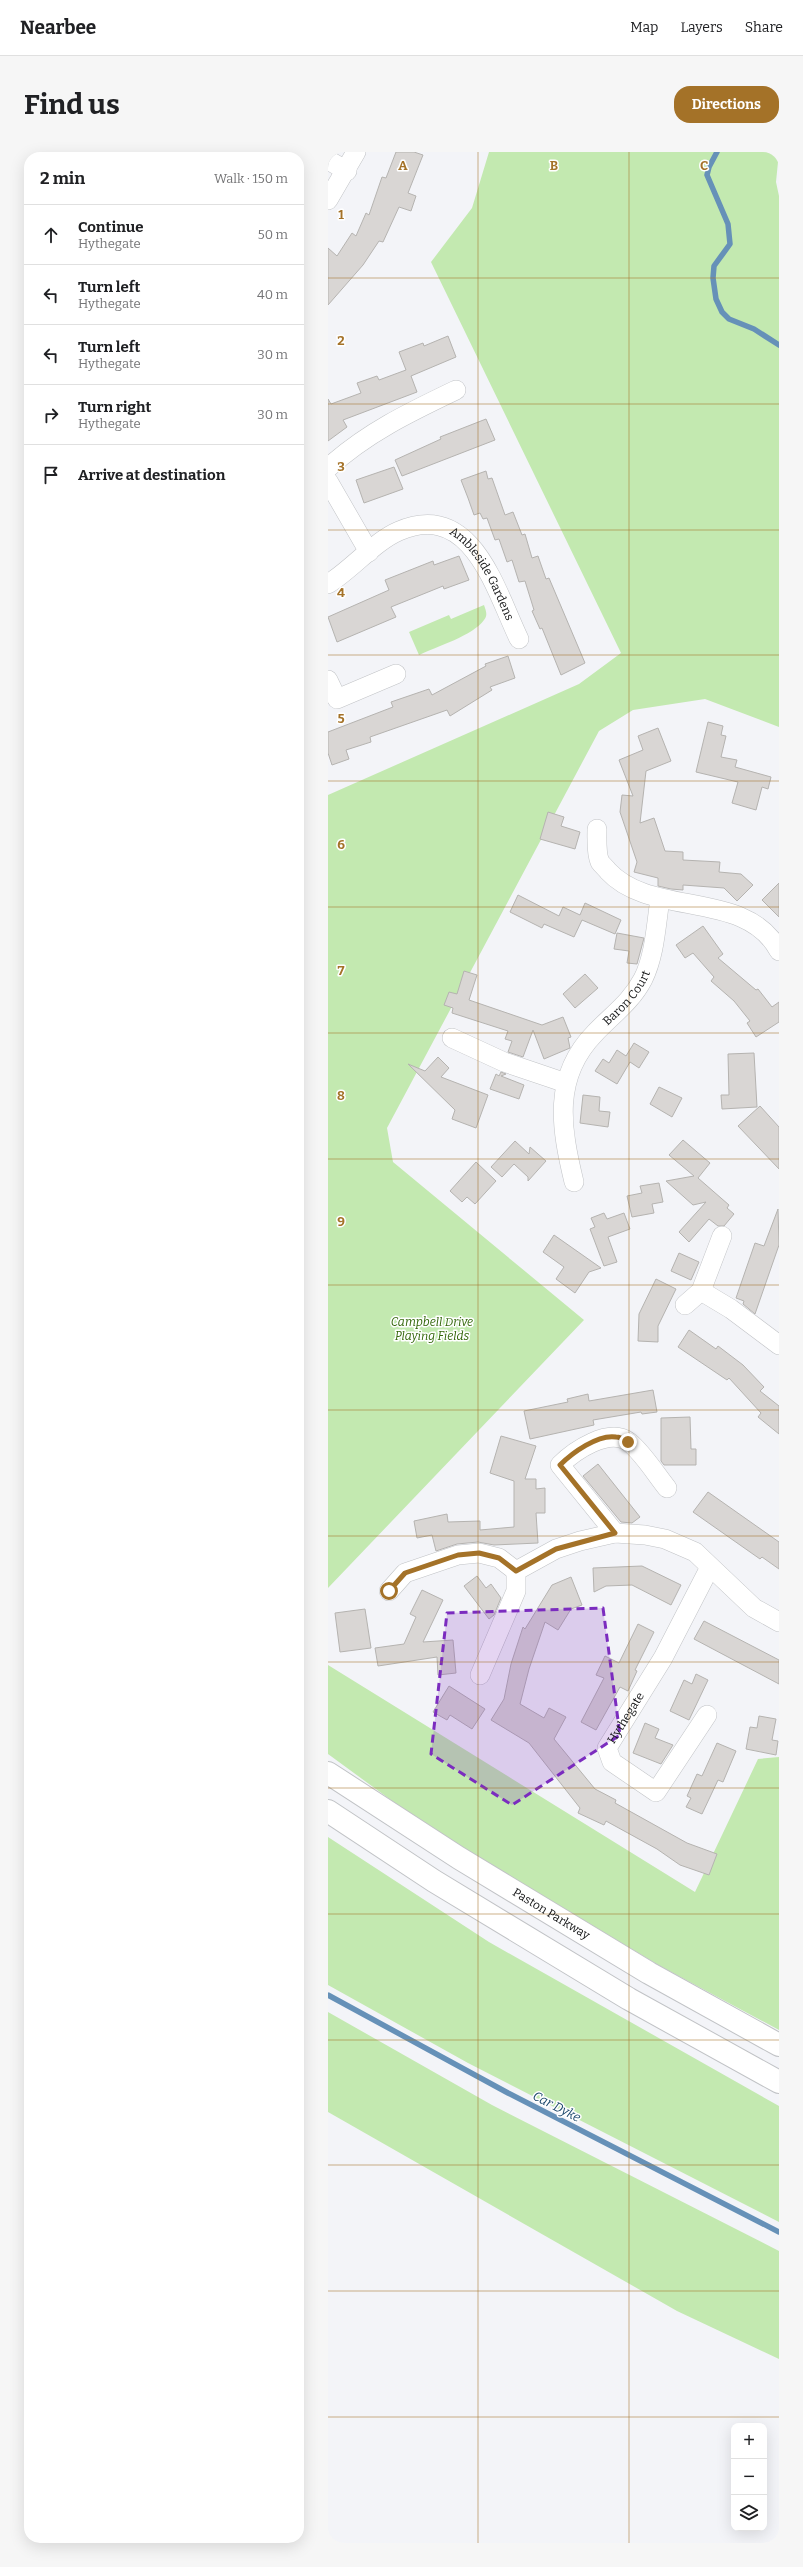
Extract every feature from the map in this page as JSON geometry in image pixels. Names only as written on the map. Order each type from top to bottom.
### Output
[{"type":"highway","name":"Paston Parkway","points":[[328,1773],[459,1858],[649,1974],[779,2045]]},
{"type":"highway","points":[[328,1811],[434,1881],[616,1991],[779,2082]]},
{"type":"street","points":[[328,200],[347,172],[356,152]]},
{"type":"street","points":[[328,160],[347,172]]},
{"type":"street","points":[[328,468],[351,447],[392,421],[456,390]]},
{"type":"street","points":[[328,481],[369,552]]},
{"type":"street","name":"Ambleside Gardens","points":[[328,584],[398,531],[423,523],[449,527],[468,541],[481,560],[519,639]]},
{"type":"street","points":[[328,680],[337,699],[396,674]]},
{"type":"street","points":[[596,829],[600,862],[619,882],[660,899],[702,905],[743,918],[777,941]]},
{"type":"street","name":"Baron Court","points":[[574,1182],[564,1135],[562,1112],[566,1083],[580,1050],[622,1008],[644,978],[650,960],[660,899]]},
{"type":"street","points":[[452,1038],[504,1062],[566,1083]]},
{"type":"street","points":[[685,1306],[701,1291],[722,1236]]},
{"type":"street","points":[[701,1291],[731,1309],[779,1345]]},
{"type":"street","points":[[615,1533],[560,1465],[572,1453],[589,1444],[616,1436],[628,1442],[667,1488]]},
{"type":"street","points":[[516,1571],[556,1549],[615,1533],[665,1539],[695,1552],[754,1608],[779,1622]]},
{"type":"street","points":[[389,1591],[405,1573],[458,1555],[479,1553],[499,1558],[516,1571]]},
{"type":"street","name":"Hythegate","points":[[707,1715],[656,1792],[612,1762],[607,1748],[663,1658],[710,1567]]},
{"type":"street","points":[[480,1675],[516,1591],[516,1571]]},
{"type":"highlighted area","points":[[603,1608],[620,1735],[512,1805],[431,1754],[447,1613]]},
{"type":"green space","name":"Campbell Drive Playing Fields","points":[[489,152],[779,152],[776,182],[779,196],[779,727],[705,699],[633,710],[599,731],[387,1128],[393,1162],[584,1320],[328,1588],[328,795],[579,684],[621,653],[431,262],[472,208]]},
{"type":"green space","points":[[484,605],[486,616],[484,620],[472,631],[464,636],[419,655],[409,632],[449,615],[451,619]]},
{"type":"green space","points":[[328,1665],[695,1892],[758,1759],[779,1757],[779,2030],[660,1966],[425,1825],[328,1754]]},
{"type":"green space","points":[[328,1837],[489,1942],[779,2106],[779,2222],[468,2063],[328,1985]]},
{"type":"green space","points":[[328,2012],[492,2105],[779,2251],[779,2359],[677,2311],[328,2112]]},
{"type":"building","points":[[396,152],[414,152],[423,155],[408,193],[416,196],[411,211],[399,207],[383,242],[379,241],[363,265],[328,305],[328,248],[337,256],[352,233],[356,236],[366,213],[369,215],[382,177],[386,178]]},
{"type":"building","points":[[448,336],[456,357],[411,376],[417,392],[343,420],[347,427],[328,441],[328,399],[331,404],[361,393],[357,383],[377,376],[379,380],[406,370],[399,352],[423,343],[424,346]]},
{"type":"building","points":[[486,419],[495,440],[402,476],[395,460],[441,439],[440,437]]},
{"type":"building","points":[[394,467],[403,489],[364,503],[356,480]]},
{"type":"building","points":[[486,471],[488,479],[492,478],[505,515],[513,512],[522,535],[525,534],[532,558],[538,556],[546,579],[549,578],[585,663],[561,675],[542,628],[540,629],[532,611],[534,610],[525,581],[519,582],[512,560],[507,562],[499,539],[495,540],[487,518],[483,519],[480,513],[474,515],[461,480]]},
{"type":"building","points":[[459,556],[469,580],[444,589],[443,586],[391,607],[396,617],[337,642],[328,617],[389,590],[385,580],[433,561],[434,565]]},
{"type":"building","points":[[508,656],[515,678],[490,687],[492,690],[450,716],[447,710],[370,737],[371,742],[346,750],[349,759],[332,765],[328,753],[328,732],[393,707],[391,702],[429,689],[432,695],[486,666],[485,664]]},
{"type":"building","points":[[708,722],[723,726],[721,735],[726,736],[721,757],[737,760],[735,767],[771,777],[768,789],[762,787],[756,810],[732,803],[738,782],[696,772]]},
{"type":"building","points":[[658,728],[671,761],[646,771],[640,823],[654,818],[665,851],[683,852],[683,860],[720,862],[719,872],[741,874],[753,885],[737,901],[724,888],[683,885],[683,890],[671,889],[658,886],[658,878],[634,872],[637,862],[620,812],[622,795],[633,796],[619,760],[643,750],[638,736]]},
{"type":"building","points":[[548,812],[564,817],[561,826],[580,832],[575,849],[540,839]]},
{"type":"building","points":[[779,883],[779,917],[762,900]]},
{"type":"building","points":[[518,895],[559,916],[563,907],[580,915],[585,903],[621,920],[615,934],[582,920],[574,937],[544,924],[542,928],[510,912]]},
{"type":"building","points":[[703,926],[723,954],[718,958],[756,990],[758,989],[772,1007],[779,1002],[779,1022],[756,1037],[747,1023],[750,1021],[734,1001],[711,981],[714,977],[693,953],[685,958],[676,945]]},
{"type":"building","points":[[617,933],[644,938],[637,964],[627,963],[629,951],[614,949]]},
{"type":"building","points":[[464,971],[477,975],[469,1000],[542,1025],[563,1017],[571,1037],[568,1038],[570,1048],[544,1059],[533,1030],[523,1057],[508,1052],[512,1041],[505,1039],[508,1031],[452,1013],[453,1008],[444,1005],[449,992],[457,994]]},
{"type":"building","points":[[585,974],[598,988],[575,1008],[563,994]]},
{"type":"building","points":[[634,1043],[649,1052],[639,1068],[630,1062],[617,1084],[595,1071],[603,1059],[609,1063],[617,1050],[626,1056]]},
{"type":"building","points":[[754,1053],[757,1107],[722,1109],[721,1095],[729,1095],[728,1054]]},
{"type":"building","points":[[438,1057],[449,1068],[441,1077],[488,1095],[476,1128],[452,1119],[455,1110],[408,1064],[425,1071]]},
{"type":"building","points":[[501,1072],[506,1074],[501,1076],[524,1085],[519,1099],[490,1089],[496,1074],[499,1076]]},
{"type":"building","points":[[659,1087],[682,1098],[672,1117],[650,1104]]},
{"type":"building","points":[[583,1095],[600,1097],[599,1111],[610,1112],[608,1127],[580,1123]]},
{"type":"building","points":[[760,1106],[779,1127],[779,1169],[738,1126]]},
{"type":"building","points":[[683,1140],[710,1163],[698,1178],[729,1205],[727,1208],[734,1214],[724,1226],[718,1226],[709,1219],[689,1242],[679,1232],[706,1202],[693,1205],[666,1181],[694,1176],[669,1155]]},
{"type":"building","points":[[515,1141],[529,1154],[530,1147],[546,1161],[528,1181],[528,1177],[514,1164],[502,1177],[491,1167]]},
{"type":"building","points":[[476,1162],[496,1181],[475,1204],[467,1197],[462,1202],[450,1191]]},
{"type":"building","points":[[659,1183],[663,1202],[652,1204],[654,1213],[632,1217],[627,1196],[642,1193],[640,1186]]},
{"type":"building","points":[[778,1209],[779,1245],[755,1314],[743,1304],[744,1301],[736,1298],[755,1243],[764,1246]]},
{"type":"building","points":[[604,1213],[607,1219],[624,1213],[630,1229],[608,1237],[617,1262],[604,1266],[590,1229],[595,1227],[591,1218]]},
{"type":"building","points":[[554,1235],[601,1268],[589,1272],[575,1293],[556,1279],[564,1267],[543,1252]]},
{"type":"building","points":[[679,1253],[699,1262],[691,1280],[671,1271]]},
{"type":"building","points":[[656,1279],[676,1289],[658,1326],[658,1342],[638,1341],[639,1314]]},
{"type":"building","points":[[689,1330],[716,1349],[718,1346],[743,1365],[764,1387],[760,1391],[779,1406],[779,1434],[758,1417],[761,1413],[729,1378],[727,1380],[678,1347]]},
{"type":"building","points":[[653,1390],[657,1412],[642,1414],[641,1412],[593,1420],[594,1425],[530,1439],[524,1411],[568,1402],[567,1399],[588,1394],[589,1401]]},
{"type":"building","points":[[690,1417],[691,1449],[696,1449],[696,1465],[664,1465],[661,1461],[661,1418]]},
{"type":"building","points":[[501,1436],[536,1446],[525,1479],[536,1479],[536,1489],[545,1488],[545,1513],[536,1513],[538,1543],[494,1545],[478,1542],[457,1544],[436,1551],[432,1535],[417,1538],[414,1521],[447,1514],[448,1522],[480,1521],[480,1530],[514,1527],[514,1481],[490,1473]]},
{"type":"building","points":[[598,1464],[640,1517],[632,1523],[621,1522],[583,1476]]},
{"type":"building","points":[[708,1492],[779,1542],[779,1569],[762,1557],[760,1559],[693,1512]]},
{"type":"building","points":[[642,1566],[681,1585],[671,1605],[632,1585],[606,1586],[594,1592],[593,1568]]},
{"type":"building","points":[[477,1576],[486,1588],[491,1584],[501,1598],[494,1615],[489,1619],[464,1586]]},
{"type":"building","points":[[571,1577],[582,1605],[571,1609],[558,1630],[545,1622],[529,1669],[520,1704],[544,1718],[549,1708],[566,1717],[554,1739],[595,1789],[616,1800],[615,1803],[687,1843],[717,1854],[709,1875],[680,1865],[657,1849],[606,1821],[604,1825],[578,1813],[580,1808],[529,1743],[491,1720],[504,1699],[511,1664],[523,1627],[525,1629],[552,1585]]},
{"type":"building","points":[[422,1590],[443,1600],[423,1642],[453,1640],[456,1673],[438,1675],[437,1657],[378,1666],[375,1648],[404,1644],[416,1617],[410,1614]]},
{"type":"building","points":[[365,1609],[371,1648],[340,1652],[335,1613]]},
{"type":"building","points":[[704,1621],[779,1660],[779,1684],[694,1639]]},
{"type":"building","points":[[638,1624],[654,1632],[635,1670],[637,1671],[628,1691],[620,1687],[596,1730],[581,1722],[604,1678],[596,1675],[605,1656],[619,1663]]},
{"type":"building","points":[[696,1674],[708,1680],[689,1720],[670,1711],[684,1680],[692,1684]]},
{"type":"building","points":[[449,1686],[485,1709],[472,1729],[450,1715],[447,1720],[433,1712]]},
{"type":"building","points":[[759,1716],[776,1719],[772,1740],[778,1741],[776,1755],[746,1749],[750,1727],[757,1728]]},
{"type":"building","points":[[645,1723],[659,1729],[655,1738],[673,1745],[661,1764],[633,1753]]},
{"type":"building","points":[[717,1743],[736,1751],[723,1782],[718,1780],[702,1814],[686,1807],[691,1798],[687,1796],[697,1774],[702,1776]]},
{"type":"waterway","points":[[717,152],[709,167],[707,175],[728,224],[730,244],[714,266],[713,278],[716,299],[722,312],[729,319],[754,329],[779,345]]},
{"type":"waterway","name":"Car Dyke","points":[[328,1995],[508,2093],[779,2232]]},
{"type":"route","points":[[389,1591],[405,1573],[458,1555],[479,1553],[499,1558],[516,1571],[556,1549],[580,1541],[615,1533],[560,1465],[572,1453],[589,1444],[616,1436],[628,1442]]}]
